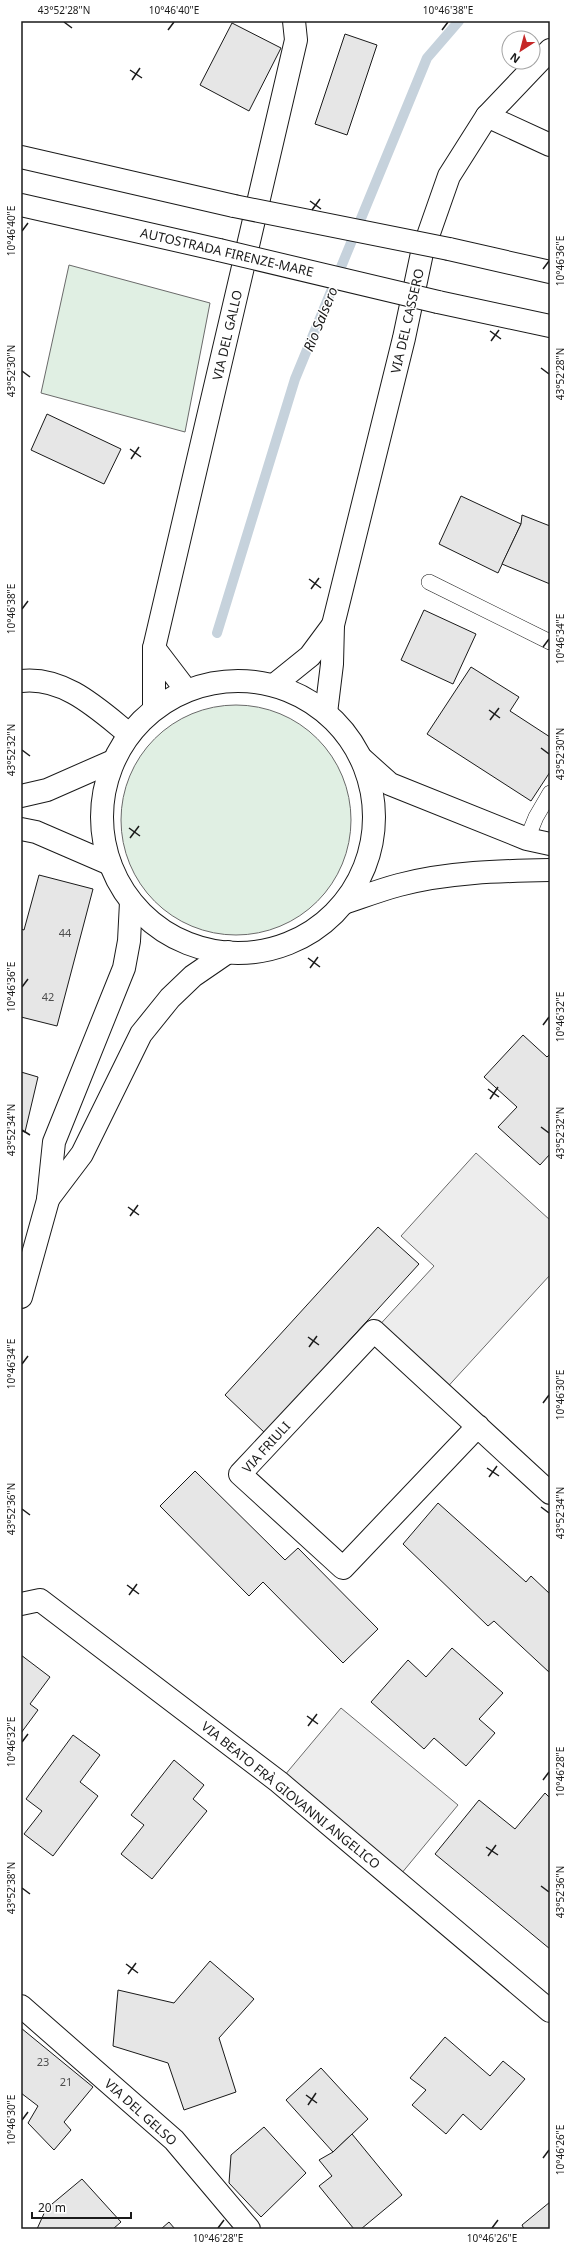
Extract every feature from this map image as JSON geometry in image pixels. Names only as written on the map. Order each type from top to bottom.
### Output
[{"type":"main road","name":"VIA DEL GALLO","points":[[154,710],[154,648],[296,40],[294,21]]},
{"type":"main road","name":"VIA DEL CASSERO","points":[[333,625],[404,338],[422,253],[449,176],[487,116],[550,50]]},
{"type":"main road","points":[[487,116],[550,145]]},
{"type":"main road","points":[[21,157],[234,206],[449,249],[550,272]]},
{"type":"main road","name":"AUTOSTRADA FIRENZE-MARE","points":[[21,205],[438,302],[550,326]]},
{"type":"main road","points":[[274,685],[310,656],[333,625]]},
{"type":"main road","points":[[326,713],[332,664],[333,625]]},
{"type":"main road","points":[[154,648],[186,690]]},
{"type":"main road","points":[[230,680],[252,681],[274,685],[311,701],[326,713],[346,734],[361,758],[369,782],[374,807],[373,833],[368,858],[358,882],[344,903],[325,922],[304,936],[280,946],[254,952],[228,952],[206,949],[172,935],[147,918],[131,902],[116,877],[104,844],[102,823],[106,781],[113,761],[129,734],[154,710],[186,690],[230,680]]},
{"type":"main road","points":[[21,681],[40,681],[67,690],[86,699],[129,734]]},
{"type":"main road","points":[[361,758],[390,784],[527,839],[550,844]]},
{"type":"main road","points":[[21,796],[47,790],[113,761]]},
{"type":"main road","points":[[21,829],[36,832],[110,864]]},
{"type":"main road","points":[[344,903],[399,885],[456,875],[484,871],[550,870]]},
{"type":"main road","points":[[21,1297],[48,1200],[54,1142],[124,968],[129,941],[131,902]]},
{"type":"main road","points":[[48,1200],[82,1154],[141,1034],[170,998],[193,976],[228,952]]},
{"type":"main road","name":"VIA FRIULI","points":[[478,1426],[343,1568],[240,1474],[374,1331],[478,1426],[550,1493]]},
{"type":"main road","name":"VIA BEATO FRÀ GIOVANNI ANGELICO","points":[[21,1604],[40,1600],[279,1782],[550,2011]]},
{"type":"main road","name":"VIA DEL GELSO","points":[[21,2006],[174,2140],[249,2229]]},
{"type":"lane","points":[[429,582],[550,642]]},
{"type":"lane","points":[[527,839],[536,817],[550,793]]},
{"type":"green space","points":[[69,265],[210,303],[185,432],[41,393]]},
{"type":"green space","points":[[225,705],[247,705],[269,710],[290,718],[309,731],[325,747],[338,766],[346,787],[351,809],[349,842],[338,874],[325,893],[309,909],[290,922],[269,930],[247,935],[225,935],[203,930],[182,922],[163,909],[147,893],[134,874],[126,853],[121,831],[121,809],[126,787],[134,766],[147,747],[163,731],[182,718],[203,710]]},
{"type":"shaded area","points":[[476,1153],[550,1220],[550,1275],[442,1393],[374,1331],[434,1266],[401,1236]]},
{"type":"shaded area","points":[[341,1708],[458,1805],[396,1880],[279,1782]]},
{"type":"building","points":[[232,23],[281,48],[249,111],[200,85]]},
{"type":"building","points":[[345,34],[377,45],[347,135],[315,124]]},
{"type":"building","points":[[47,414],[121,449],[104,484],[31,450]]},
{"type":"building","points":[[461,496],[521,524],[498,573],[439,544]]},
{"type":"building","points":[[522,515],[550,526],[550,584],[502,564],[521,524]]},
{"type":"building","points":[[424,610],[476,634],[453,684],[401,660]]},
{"type":"building","points":[[471,667],[519,697],[510,711],[550,737],[550,772],[531,801],[427,734]]},
{"type":"building","points":[[39,875],[93,889],[57,1026],[21,1017],[21,929],[24,930]]},
{"type":"building","points":[[523,1035],[547,1057],[550,1054],[550,1154],[540,1165],[498,1127],[517,1107],[484,1077]]},
{"type":"building","points":[[21,1072],[38,1077],[25,1132],[21,1131]]},
{"type":"building","points":[[378,1227],[419,1264],[265,1433],[225,1395]]},
{"type":"building","points":[[195,1471],[285,1560],[298,1548],[378,1629],[343,1663],[263,1582],[249,1596],[160,1506]]},
{"type":"building","points":[[438,1503],[526,1582],[531,1576],[550,1594],[550,1673],[494,1621],[488,1626],[403,1544]]},
{"type":"building","points":[[452,1648],[503,1693],[479,1719],[495,1733],[466,1766],[434,1738],[424,1749],[371,1702],[408,1660],[426,1677]]},
{"type":"building","points":[[21,1655],[50,1677],[30,1704],[38,1710],[21,1733]]},
{"type":"building","points":[[73,1735],[100,1755],[80,1782],[98,1796],[53,1856],[24,1834],[42,1811],[26,1799]]},
{"type":"building","points":[[174,1760],[204,1785],[193,1799],[207,1811],[152,1879],[121,1854],[144,1825],[131,1815]]},
{"type":"building","points":[[545,1793],[550,1798],[550,1949],[435,1854],[479,1800],[515,1829]]},
{"type":"building","points":[[210,1961],[254,1999],[219,2038],[236,2092],[184,2110],[168,2063],[113,2046],[118,1990],[174,2003]]},
{"type":"building","points":[[21,2028],[93,2087],[64,2122],[71,2130],[54,2150],[28,2123],[38,2106],[21,2093]]},
{"type":"building","points":[[445,2037],[490,2076],[503,2061],[525,2079],[481,2130],[463,2114],[446,2134],[412,2105],[426,2090],[410,2078]]},
{"type":"building","points":[[321,2068],[368,2119],[333,2152],[286,2100]]},
{"type":"building","points":[[264,2127],[306,2173],[261,2217],[229,2183],[231,2155]]},
{"type":"building","points":[[352,2134],[402,2195],[361,2229],[354,2229],[319,2186],[332,2176],[319,2160],[333,2152]]},
{"type":"building","points":[[82,2179],[121,2222],[113,2229],[37,2229],[46,2209]]},
{"type":"building","points":[[550,2202],[550,2229],[524,2229],[522,2225]]},
{"type":"building","points":[[169,2222],[175,2229],[161,2229]]},
{"type":"waterway","name":"Rio Salsero","points":[[217,633],[295,379],[427,58],[459,21]]}]
